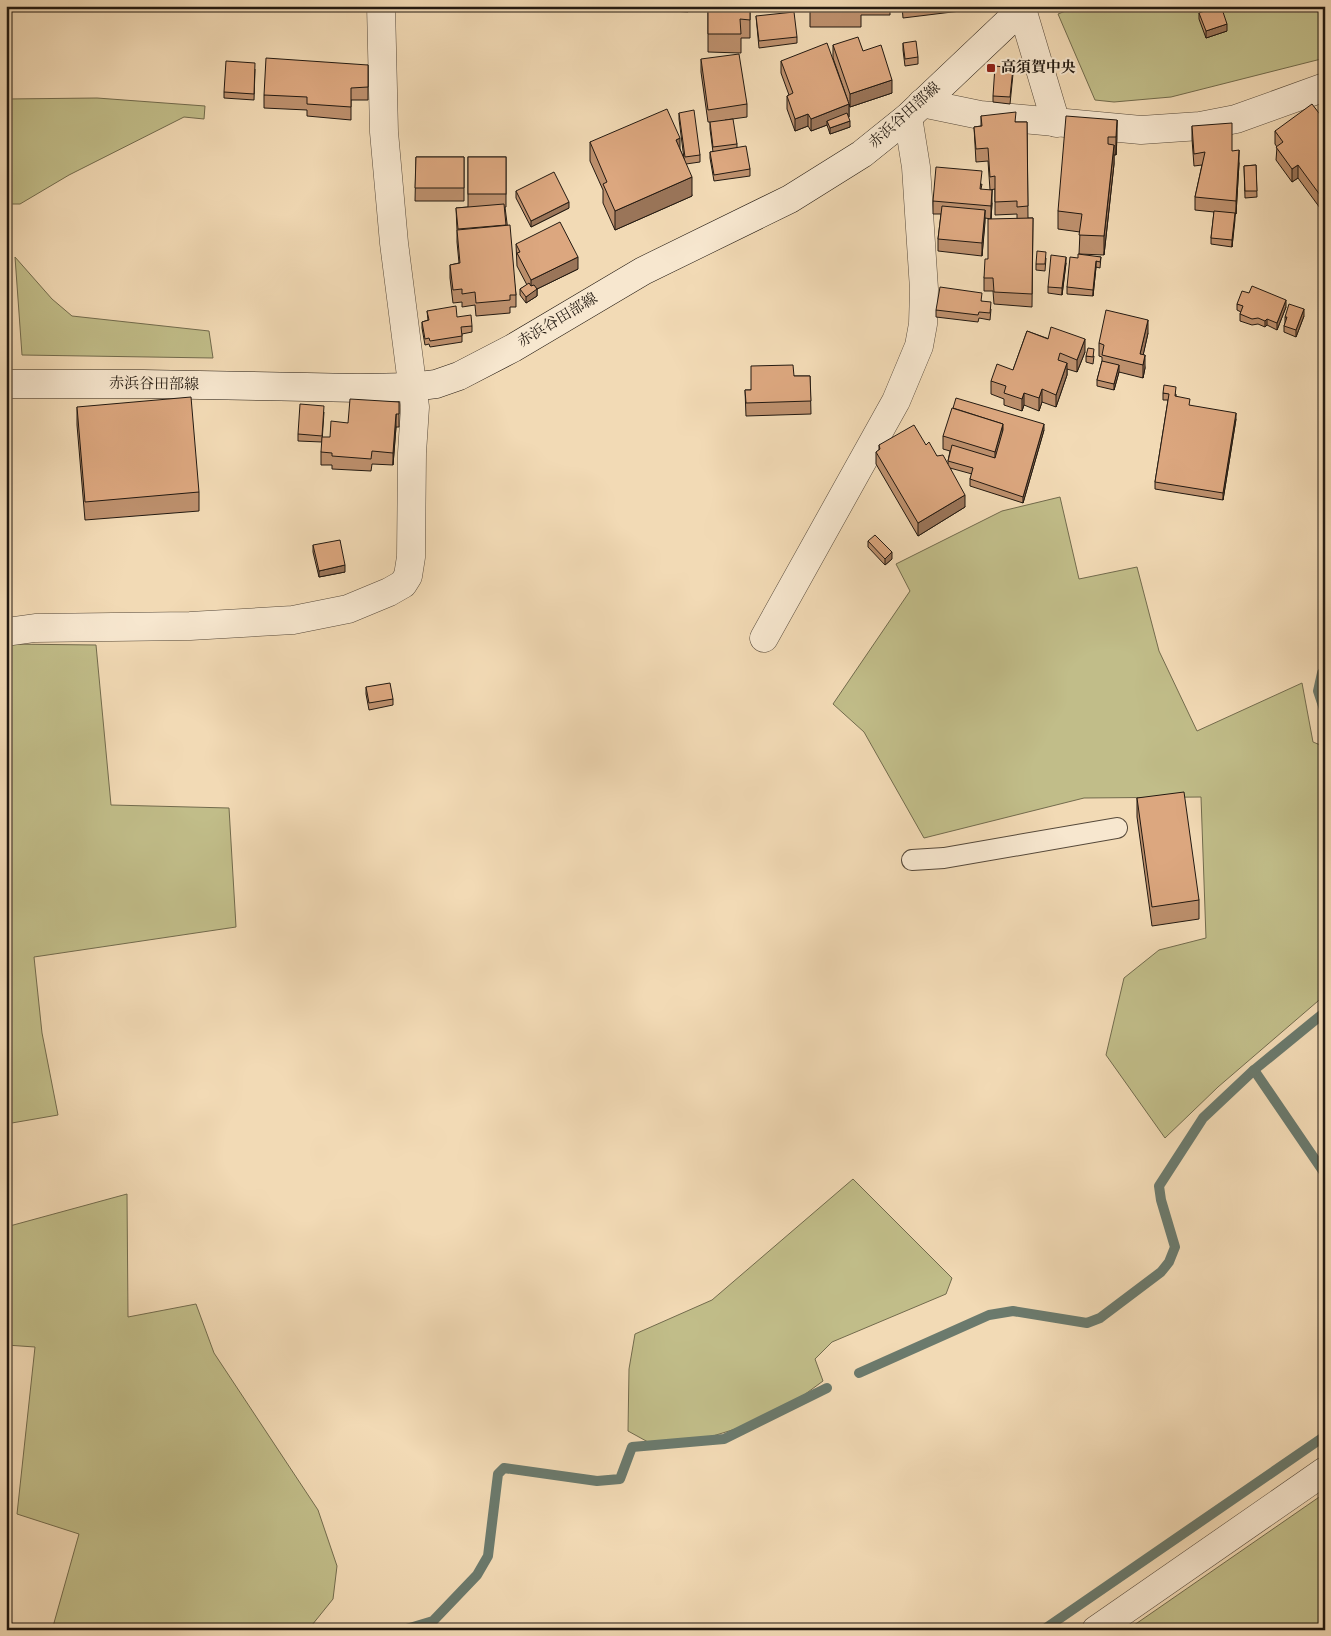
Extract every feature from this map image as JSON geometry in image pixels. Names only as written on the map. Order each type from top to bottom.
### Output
[{"type":"street","points":[[6,632],[34,628],[190,626],[293,620],[348,609],[389,592],[403,584],[408,576],[411,558],[412,453],[415,407],[394,243],[384,132],[381,6]]},
{"type":"street","points":[[1024,7],[1056,123]]},
{"type":"street","name":"赤浜谷田部線","points":[[6,384],[143,384],[359,388],[412,387],[436,384],[459,376],[513,348],[643,271],[790,199],[862,154],[915,110],[1024,7]]},
{"type":"street","points":[[764,638],[896,401],[919,346],[924,289],[916,168],[915,110],[1141,130],[1200,126],[1236,119],[1325,87]]},
{"type":"street","points":[[1096,1630],[1325,1471]]},
{"type":"lane","points":[[912,860],[944,858],[1117,828]]},
{"type":"shaded area","points":[[1078,6],[1325,6],[1325,58],[1171,97],[1114,102],[1095,100],[1058,14]]},
{"type":"shaded area","points":[[97,98],[205,106],[204,119],[184,117],[69,175],[20,204],[6,204],[6,99]]},
{"type":"shaded area","points":[[15,257],[52,299],[72,316],[209,331],[213,358],[22,355]]},
{"type":"shaded area","points":[[1060,497],[1079,579],[1137,567],[1159,651],[1197,731],[1302,683],[1313,742],[1325,747],[1325,995],[1218,1087],[1165,1138],[1106,1055],[1124,978],[1159,950],[1206,938],[1201,797],[1084,798],[924,838],[864,732],[833,704],[910,591],[896,564],[1002,511]]},
{"type":"shaded area","points":[[6,644],[96,645],[111,805],[229,808],[236,927],[34,957],[42,1033],[58,1115],[6,1124],[6,900],[11,899],[6,863]]},
{"type":"shaded area","points":[[853,1179],[952,1278],[946,1294],[832,1342],[815,1359],[823,1381],[774,1417],[700,1440],[648,1442],[628,1431],[629,1369],[635,1334],[712,1300]]},
{"type":"shaded area","points":[[127,1194],[128,1317],[196,1304],[214,1353],[318,1510],[337,1566],[333,1599],[308,1630],[52,1630],[79,1534],[17,1514],[35,1347],[6,1345],[6,1227]]},
{"type":"shaded area","points":[[1325,1493],[1325,1630],[1127,1630]]},
{"type":"building","points":[[708,6],[750,6],[750,20],[740,19],[741,34],[708,34]]},
{"type":"building","points":[[810,6],[861,6],[861,8],[810,9]]},
{"type":"building","points":[[1221,6],[1227,24],[1206,31],[1199,13]]},
{"type":"building","points":[[794,12],[797,37],[759,41],[756,16]]},
{"type":"building","points":[[858,37],[863,51],[881,45],[892,80],[850,94],[833,45]]},
{"type":"building","points":[[916,41],[918,57],[905,59],[903,43]]},
{"type":"building","points":[[827,43],[849,104],[811,119],[808,114],[795,119],[787,96],[793,93],[781,61]]},
{"type":"building","points":[[739,54],[747,104],[708,110],[701,59]]},
{"type":"building","points":[[266,58],[368,65],[368,87],[351,88],[351,107],[307,104],[307,97],[264,95]]},
{"type":"building","points":[[226,61],[255,63],[254,94],[224,92]]},
{"type":"building","points":[[995,66],[1013,68],[1010,97],[993,96]]},
{"type":"building","points":[[1312,104],[1325,121],[1325,192],[1320,195],[1298,165],[1292,169],[1276,147],[1283,142],[1275,131]]},
{"type":"building","points":[[667,109],[680,138],[676,140],[692,177],[615,211],[603,184],[607,182],[590,142]]},
{"type":"building","points":[[694,110],[700,155],[685,157],[679,113]]},
{"type":"building","points":[[1016,112],[1015,122],[1027,122],[1028,206],[1017,207],[1017,201],[995,202],[995,176],[990,177],[988,148],[976,149],[974,127],[982,126],[981,116]]},
{"type":"building","points":[[847,113],[850,121],[830,128],[827,121]]},
{"type":"building","points":[[1066,116],[1117,120],[1116,137],[1108,137],[1108,144],[1114,145],[1104,236],[1079,235],[1082,214],[1058,211]]},
{"type":"building","points":[[733,119],[737,144],[713,147],[710,122]]},
{"type":"building","points":[[1232,123],[1232,151],[1239,150],[1236,201],[1195,197],[1205,152],[1194,154],[1192,126]]},
{"type":"building","points":[[746,146],[750,169],[714,175],[710,152]]},
{"type":"building","points":[[416,157],[464,157],[464,188],[415,188]]},
{"type":"building","points":[[468,157],[506,157],[506,194],[468,194]]},
{"type":"building","points":[[1256,165],[1257,191],[1245,191],[1244,166]]},
{"type":"building","points":[[936,167],[982,171],[980,189],[992,190],[991,206],[933,201]]},
{"type":"building","points":[[554,172],[569,202],[531,221],[516,191]]},
{"type":"building","points":[[504,204],[506,225],[458,229],[456,208]]},
{"type":"building","points":[[942,206],[985,210],[982,243],[938,239]]},
{"type":"building","points":[[1214,211],[1235,213],[1232,240],[1211,238]]},
{"type":"building","points":[[1033,218],[1032,294],[994,292],[993,278],[984,278],[985,259],[988,259],[988,219]]},
{"type":"building","points":[[560,222],[578,257],[531,280],[517,253],[520,252],[516,244]]},
{"type":"building","points":[[510,225],[516,295],[510,295],[510,300],[476,303],[475,292],[462,294],[462,289],[453,290],[450,265],[460,263],[457,230]]},
{"type":"building","points":[[1037,251],[1046,252],[1045,264],[1036,264]]},
{"type":"building","points":[[1078,254],[1101,257],[1100,262],[1096,261],[1093,290],[1067,287],[1070,257],[1078,258]]},
{"type":"building","points":[[1051,255],[1066,257],[1062,288],[1048,287]]},
{"type":"building","points":[[529,283],[537,289],[526,297],[520,289]]},
{"type":"building","points":[[1252,286],[1286,300],[1277,323],[1267,319],[1265,321],[1258,318],[1252,319],[1240,314],[1243,306],[1237,304],[1242,291],[1249,293]]},
{"type":"building","points":[[940,287],[982,293],[981,301],[991,302],[990,313],[979,312],[978,315],[936,310]]},
{"type":"building","points":[[1289,304],[1304,309],[1296,330],[1284,326]]},
{"type":"building","points":[[456,306],[457,317],[471,315],[472,326],[461,327],[462,336],[430,341],[429,338],[425,339],[422,322],[429,320],[427,311]]},
{"type":"building","points":[[1106,310],[1148,320],[1140,354],[1145,355],[1143,365],[1102,355],[1104,345],[1099,343]]},
{"type":"building","points":[[1051,327],[1085,339],[1077,360],[1060,353],[1058,360],[1067,363],[1056,395],[1042,389],[1039,398],[1024,393],[1022,399],[1004,393],[1006,386],[991,381],[997,364],[1013,370],[1027,331],[1048,339]]},
{"type":"building","points":[[1088,348],[1094,349],[1093,357],[1086,356]]},
{"type":"building","points":[[1102,361],[1119,365],[1114,384],[1097,380]]},
{"type":"building","points":[[793,365],[794,376],[810,376],[811,401],[746,403],[745,390],[751,390],[751,366]]},
{"type":"building","points":[[1164,385],[1176,387],[1175,396],[1190,399],[1189,405],[1236,413],[1223,493],[1155,482],[1169,394],[1163,393]]},
{"type":"building","points":[[191,397],[199,492],[85,502],[77,407]]},
{"type":"building","points":[[956,398],[1044,424],[1023,497],[970,479],[973,468],[948,461],[952,445],[995,458],[1003,430],[1003,424],[953,408]]},
{"type":"building","points":[[350,399],[399,402],[399,414],[396,414],[393,453],[372,451],[371,459],[332,456],[332,453],[321,452],[322,437],[330,437],[331,421],[348,423]]},
{"type":"building","points":[[300,404],[324,406],[322,436],[298,434]]},
{"type":"building","points":[[952,408],[1003,424],[995,452],[943,436]]},
{"type":"building","points":[[914,425],[926,445],[929,442],[937,456],[943,455],[965,495],[918,523],[876,452],[880,449],[879,445]]},
{"type":"building","points":[[875,535],[892,552],[885,559],[868,541]]},
{"type":"building","points":[[340,540],[345,565],[319,571],[313,545]]},
{"type":"building","points":[[390,683],[393,699],[369,703],[366,687]]},
{"type":"building","points":[[1184,792],[1199,900],[1152,907],[1137,798]]},
{"type":"waterway","points":[[1325,671],[1322,673],[1318,691],[1325,712]]},
{"type":"waterway","points":[[859,1373],[989,1315],[1013,1311],[1087,1323],[1100,1318],[1161,1272],[1169,1262],[1175,1247],[1161,1200],[1159,1186],[1203,1118],[1254,1070],[1325,1012]]},
{"type":"waterway","points":[[1254,1070],[1325,1174]]},
{"type":"waterway","points":[[403,1630],[433,1621],[477,1575],[488,1556],[498,1474],[504,1468],[597,1481],[620,1479],[632,1447],[724,1439],[827,1388]]},
{"type":"waterway","points":[[1043,1630],[1325,1436]]},
{"type":"place","name":"高須賀中央","points":[[991,68]]}]
